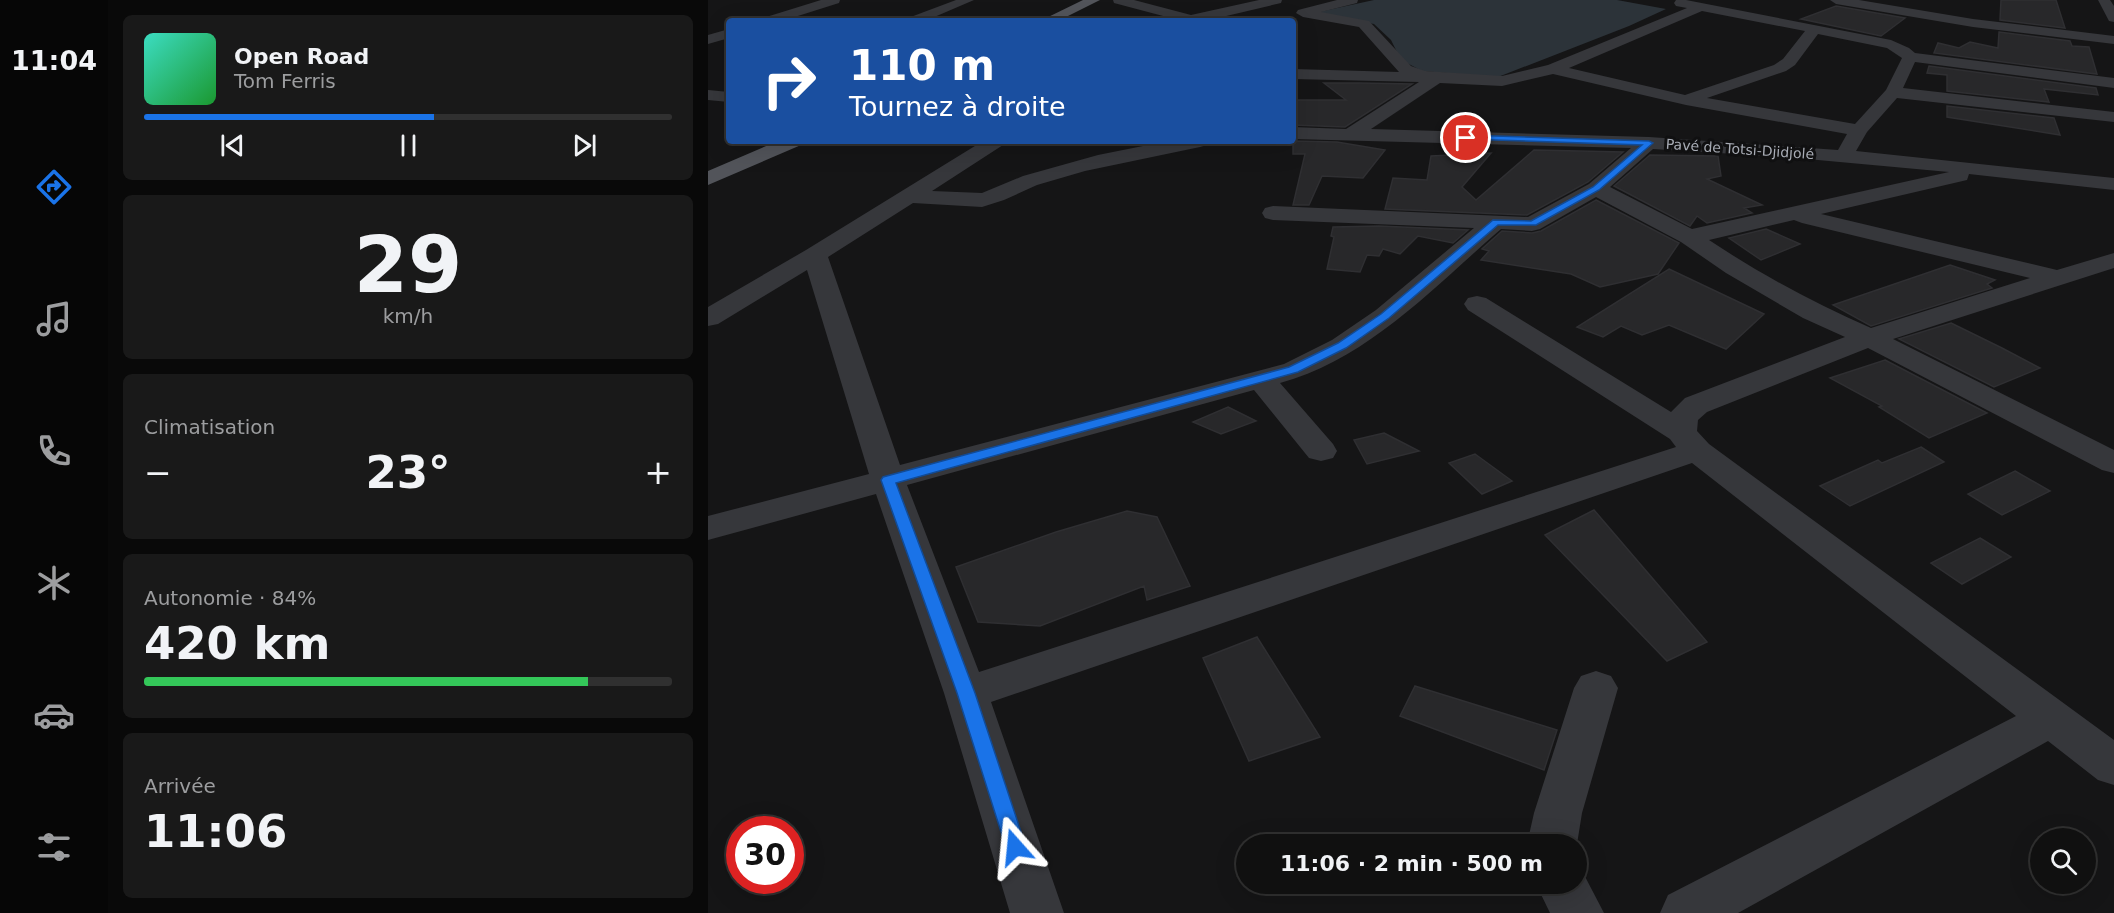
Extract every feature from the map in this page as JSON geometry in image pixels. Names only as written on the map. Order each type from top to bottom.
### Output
[{"type":"main road","points":[[1054,18],[1094,0]]},
{"type":"main road","points":[[1067,18],[1104,0]]},
{"type":"main road","points":[[708,169],[769,144]]},
{"type":"main road","points":[[708,179],[788,144]]},
{"type":"street","points":[[777,18],[834,0]]},
{"type":"street","points":[[921,18],[968,0]]},
{"type":"street","points":[[1119,0],[1187,18]]},
{"type":"street","points":[[1203,18],[1276,0]]},
{"type":"street","points":[[1352,0],[1304,13],[1364,24],[1379,48],[1406,69],[1437,78]]},
{"type":"street","points":[[1662,0],[1891,45],[1904,51],[1910,57],[2114,83]]},
{"type":"street","points":[[1836,0],[1973,17],[2114,40]]},
{"type":"street","points":[[2104,0],[2114,18]]},
{"type":"street","points":[[1296,72],[1502,81],[1553,69],[1701,7]]},
{"type":"street","points":[[1942,31],[1973,17]]},
{"type":"street","points":[[1303,28],[1342,20]]},
{"type":"street","points":[[1686,100],[1780,68],[1789,62],[1814,29]]},
{"type":"street","points":[[709,39],[726,34]]},
{"type":"street","points":[[709,39],[726,41]]},
{"type":"street","points":[[1891,45],[1912,39]]},
{"type":"street","points":[[1843,157],[1859,130],[1893,92],[1910,57]]},
{"type":"street","points":[[1296,71],[1339,58]]},
{"type":"street","points":[[1553,69],[1686,100],[1859,130]]},
{"type":"street","points":[[1351,134],[1437,78]]},
{"type":"street","points":[[1893,92],[2114,117]]},
{"type":"street","points":[[709,95],[726,97]]},
{"type":"street","name":"Pavé de Totsi-Djidjolé","points":[[1296,133],[1649,143],[1843,157],[2114,184]]},
{"type":"street","points":[[1273,213],[1532,224],[1596,188],[1649,143]]},
{"type":"street","points":[[708,318],[815,255],[991,144]]},
{"type":"street","points":[[909,196],[982,200],[992,198],[1014,186],[1036,178],[1085,165],[1186,144]]},
{"type":"street","points":[[1689,237],[1988,170]]},
{"type":"street","points":[[1596,188],[1689,237],[1735,268],[1812,312],[1869,338],[2114,463]]},
{"type":"street","points":[[1795,214],[2060,278]]},
{"type":"street","points":[[708,528],[1294,370],[1342,346],[1385,316],[1496,222]]},
{"type":"street","points":[[815,255],[888,480],[966,693],[1036,913]]},
{"type":"street","points":[[1689,441],[1683,417],[1696,405],[1869,338],[2114,260]]},
{"type":"street","points":[[1477,304],[1689,441],[2114,766]]},
{"type":"street","points":[[1261,378],[1321,452]]},
{"type":"street","points":[[966,693],[1689,441]]},
{"type":"street","points":[[1554,834],[1558,813],[1596,688]]},
{"type":"street","points":[[1687,913],[2052,717]]},
{"type":"street","points":[[1567,894],[1577,913]]},
{"type":"shaded area","points":[[1374,0],[1617,0],[1666,9],[1629,26],[1498,77],[1422,71],[1407,63],[1398,54],[1391,40],[1374,24],[1314,13]]},
{"type":"building","points":[[2001,0],[2056,0],[2065,28],[2000,20]]},
{"type":"building","points":[[1836,6],[1905,18],[1881,36],[1801,19]]},
{"type":"building","points":[[1999,32],[2070,41],[2072,46],[2089,47],[2097,74],[1934,53],[1938,43],[1959,48],[1970,42],[1998,48]]},
{"type":"building","points":[[1929,66],[2096,88],[2098,95],[2044,89],[2049,102],[1947,91],[1947,75],[1927,73]]},
{"type":"building","points":[[1324,83],[1412,84],[1345,127],[1296,125],[1296,100],[1346,100]]},
{"type":"building","points":[[1947,106],[2054,118],[2060,135],[1947,117]]},
{"type":"building","points":[[1296,141],[1337,142],[1385,150],[1363,178],[1322,176],[1309,205],[1293,205],[1305,154],[1293,154],[1293,144],[1296,144]]},
{"type":"building","points":[[1534,150],[1623,152],[1588,182],[1527,215],[1385,209],[1393,178],[1427,180],[1431,156],[1491,153],[1462,187],[1476,200]]},
{"type":"building","points":[[1650,155],[1718,156],[1721,176],[1707,179],[1762,205],[1744,208],[1752,213],[1707,223],[1697,216],[1690,226],[1614,186]]},
{"type":"building","points":[[1596,200],[1679,243],[1658,274],[1600,287],[1571,274],[1481,260],[1489,251],[1482,249],[1502,231],[1532,233],[1541,231]]},
{"type":"building","points":[[1379,226],[1468,230],[1453,243],[1418,236],[1400,254],[1383,249],[1379,256],[1367,255],[1360,272],[1327,269],[1334,237],[1331,236],[1333,227]]},
{"type":"building","points":[[1766,229],[1800,244],[1761,260],[1729,238]]},
{"type":"building","points":[[1950,265],[1995,280],[1987,284],[1992,288],[1871,326],[1833,305]]},
{"type":"building","points":[[1669,269],[1764,314],[1726,349],[1669,325],[1642,335],[1621,326],[1603,337],[1577,327]]},
{"type":"building","points":[[1951,323],[2040,368],[1994,387],[1899,339]]},
{"type":"building","points":[[1885,360],[1987,413],[1929,438],[1879,407],[1882,406],[1830,378]]},
{"type":"building","points":[[1228,407],[1256,421],[1221,434],[1193,422]]},
{"type":"building","points":[[1384,433],[1419,451],[1367,464],[1354,440]]},
{"type":"building","points":[[1921,447],[1944,462],[1850,506],[1820,486],[1878,460],[1882,463]]},
{"type":"building","points":[[1475,454],[1512,481],[1482,494],[1449,463]]},
{"type":"building","points":[[2015,471],[2050,491],[2002,515],[1968,494]]},
{"type":"building","points":[[1594,510],[1707,642],[1667,661],[1545,535]]},
{"type":"building","points":[[1127,511],[1157,517],[1190,586],[1147,600],[1144,586],[1040,626],[978,622],[956,567],[1056,532]]},
{"type":"building","points":[[1980,538],[2011,557],[1962,584],[1931,563]]},
{"type":"building","points":[[1257,637],[1320,737],[1249,761],[1203,658]]},
{"type":"building","points":[[1415,686],[1557,730],[1544,770],[1400,716]]},
{"type":"route","points":[[1015,847],[966,693],[888,480],[1294,370],[1342,346],[1385,316],[1496,222],[1532,224],[1596,188],[1649,143],[1466,138]]}]
